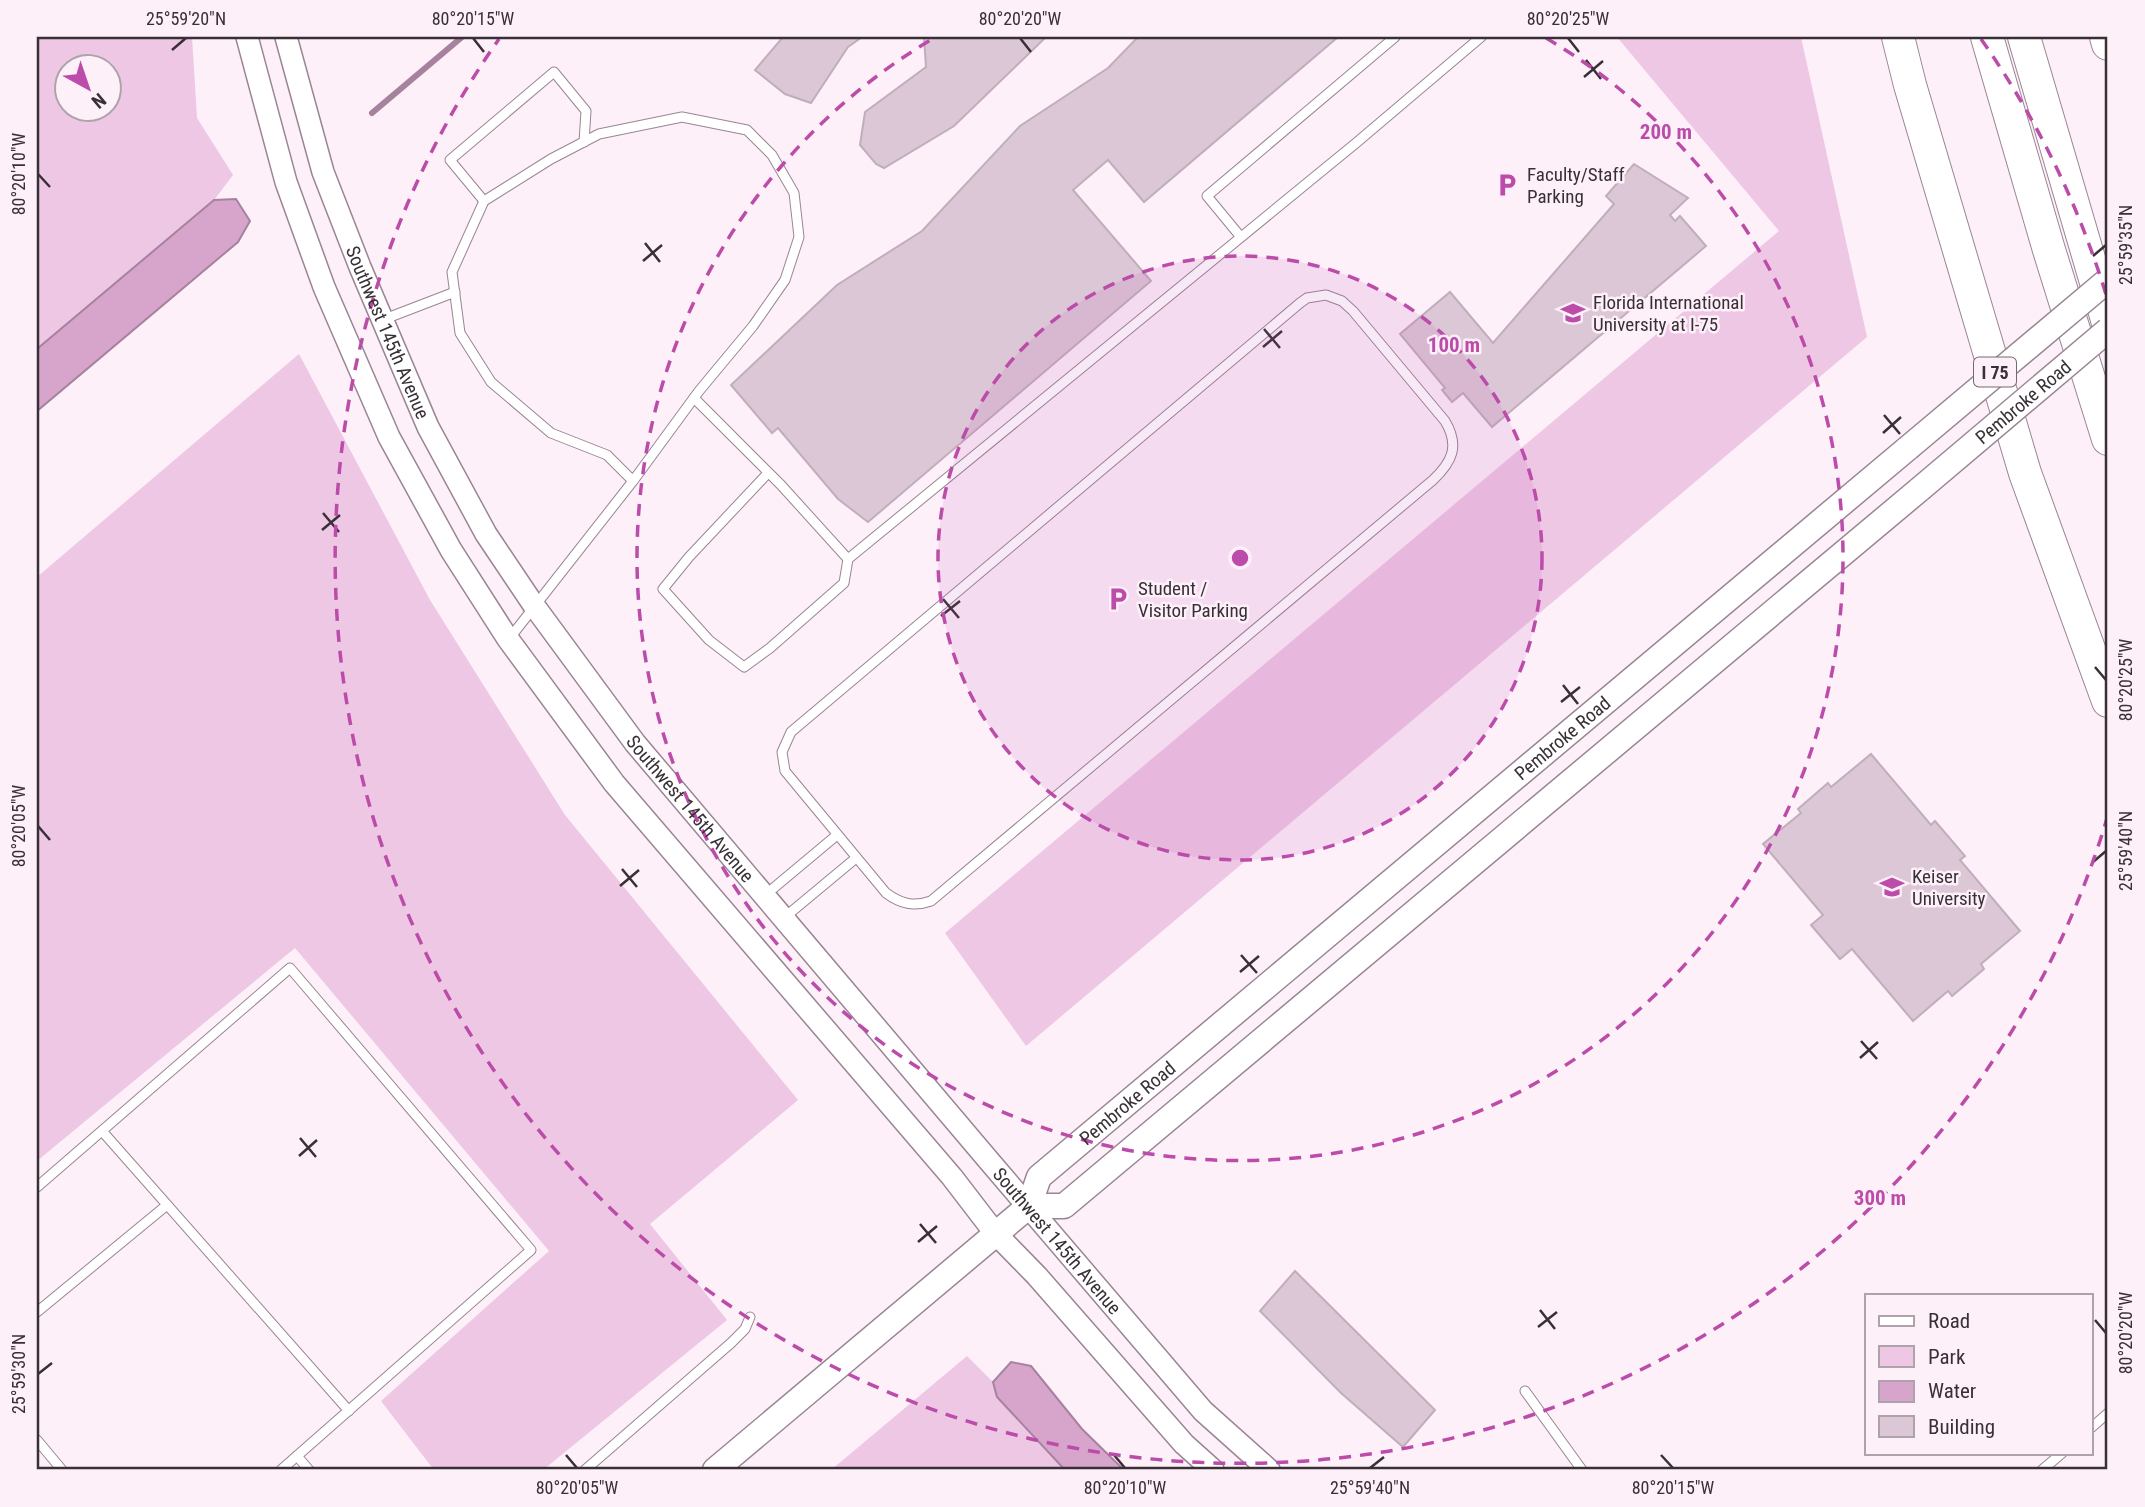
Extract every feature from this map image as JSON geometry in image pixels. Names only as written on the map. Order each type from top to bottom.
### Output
[{"type":"highway","name":"I 75","points":[[1898,37],[2025,473],[2108,701]]},
{"type":"highway","points":[[1987,37],[2045,237],[2108,439]]},
{"type":"highway","points":[[2024,37],[2108,323]]},
{"type":"highway","points":[[2106,37],[2108,44]]},
{"type":"main road","name":"Pembroke Road","points":[[715,1470],[1028,1206],[1040,1177],[2108,280]]},
{"type":"main road","name":"Pembroke Road","points":[[1028,1206],[1064,1206],[2108,330]]},
{"type":"street","name":"Southwest 145th Avenue","points":[[247,37],[286,182],[324,288],[389,437],[451,550],[509,639],[614,783],[944,1167],[995,1233],[1037,1276],[1184,1444],[1213,1470]]},
{"type":"street","name":"Southwest 145th Avenue","points":[[286,37],[323,172],[382,320],[435,439],[486,534],[535,607],[635,743],[783,918],[1203,1411],[1269,1470]]},
{"type":"lane","points":[[1240,236],[1207,196],[1395,37]]},
{"type":"lane","points":[[768,472],[689,556],[663,589],[709,640],[744,667],[770,648],[844,583],[848,559],[1356,143],[1480,37]]},
{"type":"lane","points":[[484,201],[450,160],[554,72],[586,111],[584,142]]},
{"type":"lane","points":[[509,639],[633,481],[694,398],[753,326],[785,280],[799,237],[793,194],[772,155],[747,130],[682,117],[599,134],[551,159],[484,201],[452,272],[460,332],[491,382],[551,433],[607,455],[633,481]]},
{"type":"lane","points":[[382,320],[455,292]]},
{"type":"lane","points":[[1326,295],[1347,304],[1450,430],[1453,451],[1444,469],[931,901],[915,905],[896,901],[886,893],[837,835],[785,771],[782,752],[790,732],[1300,303],[1307,298],[1326,295]]},
{"type":"lane","points":[[694,398],[768,472],[848,559]]},
{"type":"lane","points":[[764,895],[837,835]]},
{"type":"lane","points":[[783,918],[856,858]]},
{"type":"lane","points":[[37,1187],[290,968],[531,1250],[281,1470]]},
{"type":"lane","points":[[102,1131],[349,1411]]},
{"type":"lane","points":[[37,1312],[167,1205]]},
{"type":"lane","points":[[584,1470],[732,1343],[745,1329],[750,1317]]},
{"type":"lane","points":[[1525,1391],[1582,1470]]},
{"type":"lane","points":[[2092,1427],[2108,1413]]},
{"type":"lane","points":[[37,1440],[62,1470]]},
{"type":"lane","points":[[2042,1470],[2061,1454]]},
{"type":"lane","points":[[297,1456],[309,1470]]},
{"type":"green space","points":[[37,37],[192,37],[197,118],[233,175],[214,200],[37,349]]},
{"type":"green space","points":[[1617,37],[1801,37],[1867,337],[1026,1046],[945,933],[1779,231]]},
{"type":"green space","points":[[299,354],[430,600],[565,815],[798,1100],[650,1224],[727,1320],[543,1470],[434,1470],[381,1401],[549,1251],[295,948],[37,1161],[37,577]]},
{"type":"green space","points":[[967,1356],[993,1382],[997,1397],[1065,1470],[831,1470]]},
{"type":"water","points":[[236,199],[250,221],[238,242],[37,411],[37,349],[214,200]]},
{"type":"water","points":[[1011,1362],[1031,1366],[1082,1429],[1124,1470],[1065,1470],[997,1397],[993,1382]]},
{"type":"building","points":[[783,37],[862,37],[848,47],[811,103],[785,94],[755,70]]},
{"type":"building","points":[[924,37],[1046,37],[954,126],[884,168],[876,164],[860,145],[865,112],[926,67]]},
{"type":"building","points":[[1138,37],[1338,37],[1144,202],[1108,160],[1073,190],[1151,281],[868,522],[838,499],[778,428],[772,433],[731,385],[837,285],[922,231],[1020,126],[1108,68]]},
{"type":"building","name":"Florida International University at I-75","points":[[1634,164],[1688,198],[1670,215],[1675,221],[1680,216],[1706,246],[1492,427],[1463,393],[1452,402],[1442,390],[1445,388],[1400,334],[1450,292],[1493,343],[1614,204],[1606,196]]},
{"type":"building","name":"Keiser University","points":[[1871,754],[1931,825],[1935,821],[1965,856],[1960,860],[2020,931],[1981,964],[1984,969],[1952,996],[1948,991],[1913,1021],[1852,949],[1840,959],[1811,925],[1823,915],[1763,844],[1801,813],[1798,809],[1828,783],[1831,787]]},
{"type":"building","points":[[1295,1271],[1435,1410],[1403,1447],[1341,1393],[1260,1311]]},
{"type":"waterway","points":[[372,113],[462,37]]},
{"type":"place","name":"Faculty/Staff Parking","points":[[1507,185]]},
{"type":"place","name":"Florida International University at I-75","points":[[1573,313]]},
{"type":"place","name":"Student / Visitor Parking","points":[[1118,599]]},
{"type":"place","name":"Keiser University","points":[[1892,887]]}]
